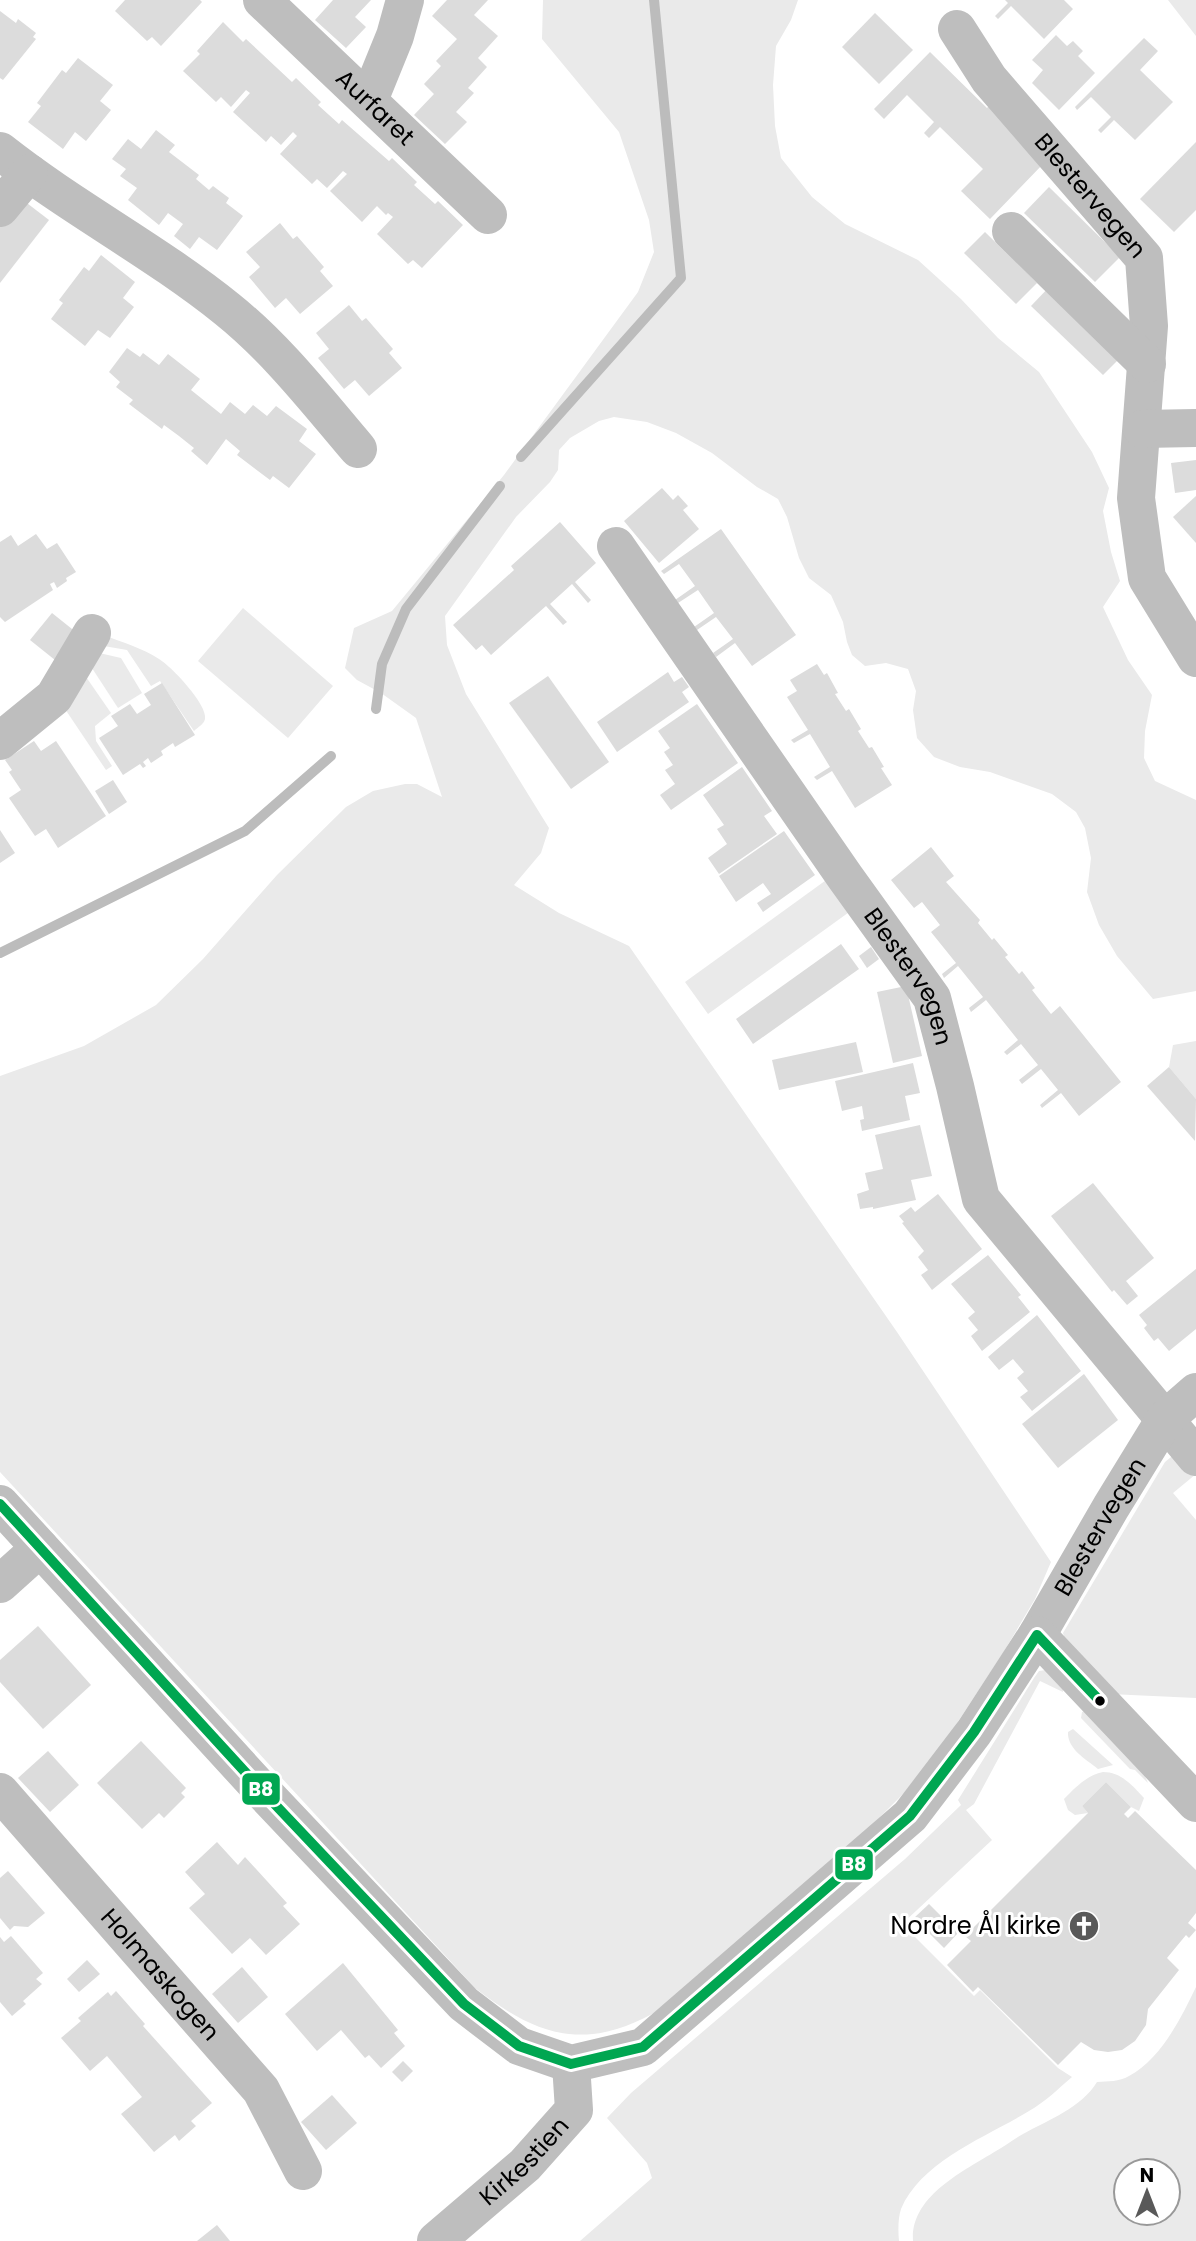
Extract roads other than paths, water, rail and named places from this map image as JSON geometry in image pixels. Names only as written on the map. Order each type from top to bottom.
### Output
[{"type":"street","name":"Aurfaret","points":[[262,0],[488,215]]},
{"type":"street","points":[[369,100],[395,36],[405,0]]},
{"type":"street","name":"Blestervegen","points":[[957,29],[989,79],[1144,258],[1149,326],[1136,498],[1147,578],[1196,658]]},
{"type":"street","points":[[0,208],[14,162],[189,280],[230,311],[280,359],[359,449]]},
{"type":"street","points":[[1011,231],[1147,364]]},
{"type":"street","points":[[1142,429],[1196,428]]},
{"type":"street","name":"Blestervegen","points":[[616,545],[837,866],[932,998],[981,1199],[1165,1419]]},
{"type":"street","points":[[0,741],[54,697],[92,634]]},
{"type":"street","name":"Blestervegen","points":[[571,2064],[643,2047],[910,1816],[974,1732],[1037,1635],[1165,1419],[1196,1392]]},
{"type":"street","points":[[1165,1419],[1196,1457]]},
{"type":"street","points":[[0,1504],[267,1796],[464,2004],[519,2046],[571,2064]]},
{"type":"street","points":[[0,1584],[40,1548]]},
{"type":"street","points":[[1037,1635],[1196,1803]]},
{"type":"street","name":"Holmaskogen","points":[[0,1792],[261,2090],[303,2171]]},
{"type":"street","name":"Kirkestien","points":[[436,2241],[524,2165],[574,2110],[571,2064]]},
{"type":"waterway","points":[[521,457],[681,278],[654,0]]},
{"type":"waterway","points":[[376,709],[382,664],[406,609],[500,486]]},
{"type":"waterway","points":[[0,953],[245,831],[331,756]]},
{"type":"place","name":"Nordre Ål kirke","points":[[1084,1926]]}]
